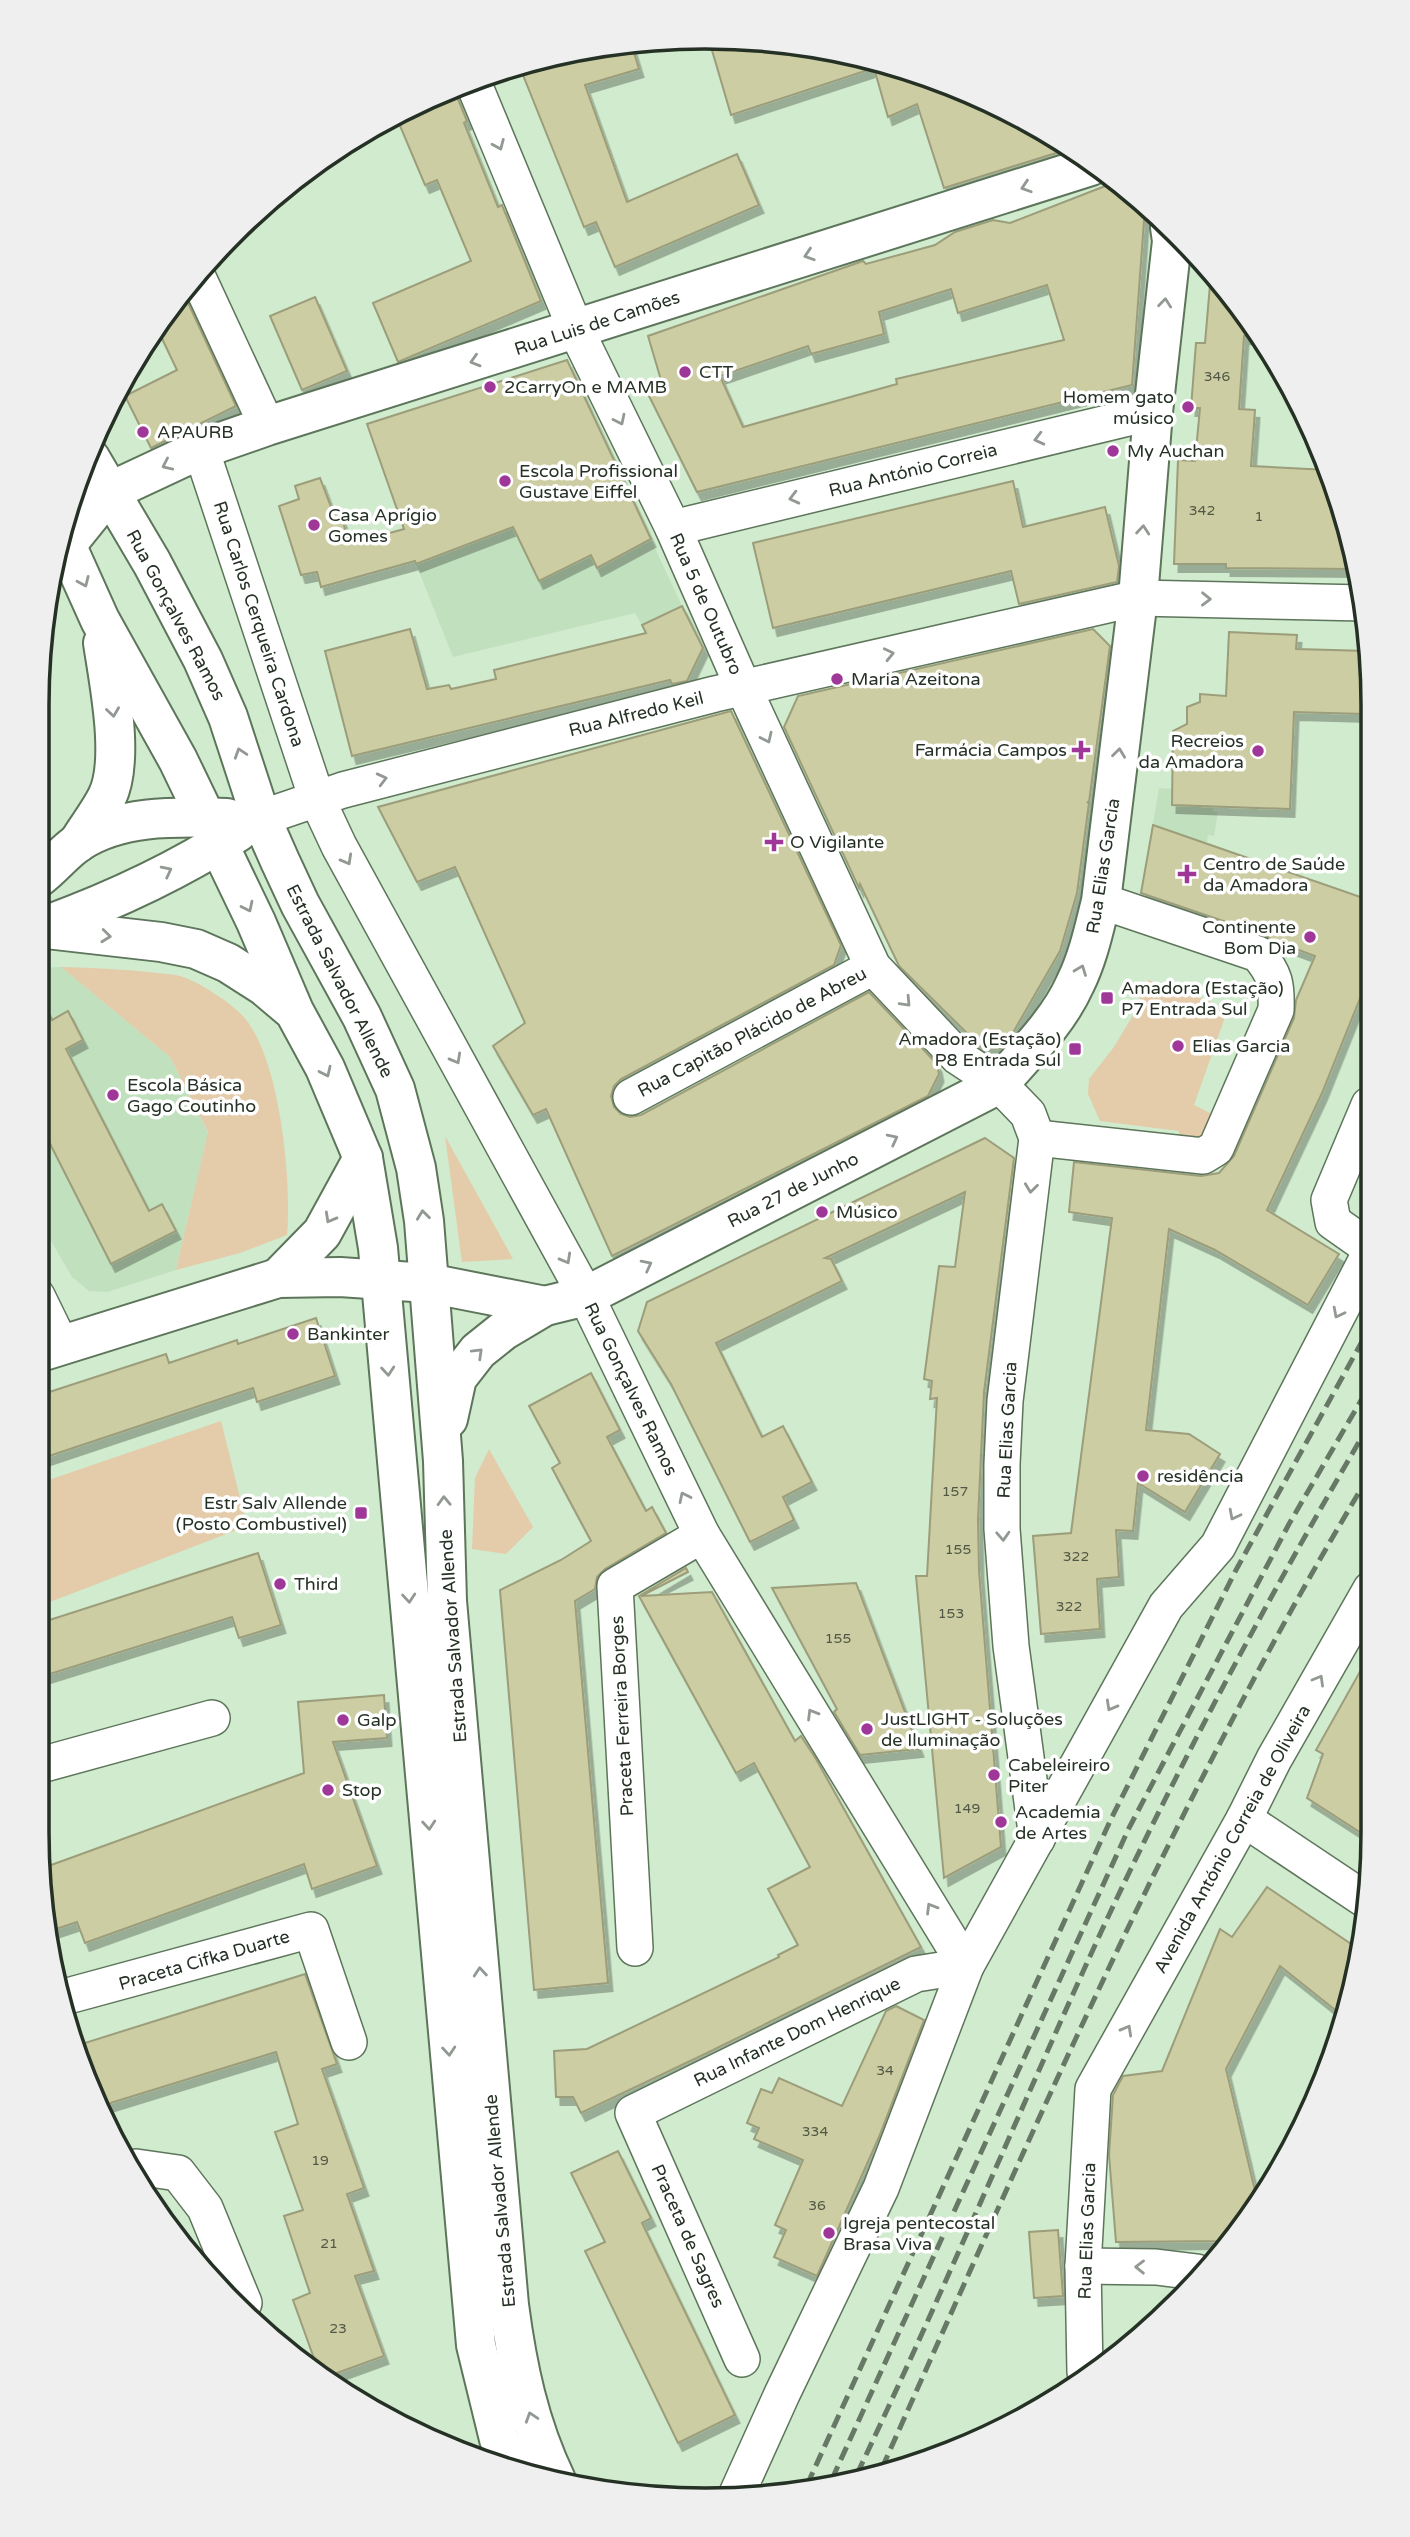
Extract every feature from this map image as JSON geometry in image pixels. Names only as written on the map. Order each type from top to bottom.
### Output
[{"type":"main road","name":"Rua Luis de Camões","points":[[109,492],[201,449],[267,426],[1082,169]]},
{"type":"main road","name":"Rua Elias Garcia","points":[[999,1084],[1046,1029],[1075,986],[1091,943],[1101,901],[1138,598],[1153,412],[1172,244]]},
{"type":"main road","name":"Rua Gonçalves Ramos","points":[[94,466],[152,563],[203,660],[228,718],[261,818]]},
{"type":"main road","points":[[73,528],[109,492]]},
{"type":"main road","points":[[68,549],[100,620],[178,760],[211,832]]},
{"type":"main road","points":[[78,843],[108,795],[115,758],[114,725],[100,620]]},
{"type":"main road","points":[[49,924],[98,907],[211,832],[261,818]]},
{"type":"main road","name":"Estrada Salvador Allende","points":[[261,818],[300,904],[362,1017],[395,1089],[416,1168],[424,1221],[443,1461],[447,1601],[509,2305],[526,2402],[552,2470]]},
{"type":"main road","points":[[49,868],[78,843],[103,829],[126,823],[211,832]]},
{"type":"main road","name":"Estrada Salvador Allende","points":[[211,832],[256,922],[294,1011],[325,1069],[363,1158],[378,1248],[476,2346],[499,2440],[507,2457]]},
{"type":"main road","points":[[49,929],[161,942],[196,949],[228,963],[255,980],[294,1011]]},
{"type":"main road","name":"Rua 27 de Junho","points":[[545,1306],[586,1296],[999,1084]]},
{"type":"main road","points":[[278,1278],[322,1233],[363,1158]]},
{"type":"main road","points":[[49,1349],[278,1278],[380,1279],[428,1283],[545,1306]]},
{"type":"main road","points":[[443,1461],[457,1378],[478,1351],[503,1331],[545,1306]]},
{"type":"street","name":"Rua 5 de Outubro","points":[[477,91],[576,330],[673,528],[873,968],[958,1057],[999,1084]]},
{"type":"street","points":[[202,285],[267,426]]},
{"type":"street","name":"Rua António Correia","points":[[673,528],[1153,412]]},
{"type":"street","name":"Rua Carlos Cerqueira Cardona","points":[[201,449],[317,799]]},
{"type":"street","name":"Rua Alfredo Keil","points":[[261,818],[356,786],[743,687],[1138,598],[1352,603]]},
{"type":"street","name":"Rua Gonçalves Ramos","points":[[317,799],[339,846],[586,1296],[702,1535],[966,1966]]},
{"type":"street","points":[[999,1084],[1028,1114],[1037,1138],[1203,1156],[1216,1148],[1276,1010],[1277,988],[1271,969],[1258,954],[1101,901]]},
{"type":"street","name":"Rua Capitão Plácido de Abreu","points":[[631,1097],[873,968]]},
{"type":"street","points":[[1361,1124],[1329,1200],[1333,1222],[1361,1244]]},
{"type":"street","name":"Rua Elias Garcia","points":[[1037,1138],[1006,1401],[1002,1464],[1002,1529],[1011,1646],[1037,1839]]},
{"type":"street","points":[[740,2487],[881,2188],[966,1966],[1166,1606],[1218,1546],[1361,1268]]},
{"type":"street","name":"Praceta Ferreira Borges","points":[[635,1948],[615,1586],[702,1535]]},
{"type":"street","name":"Avenida António Correia de Oliveira","points":[[1093,2089],[1361,1607]]},
{"type":"street","points":[[49,1763],[212,1718]]},
{"type":"street","points":[[1244,1819],[1358,1894]]},
{"type":"street","name":"Praceta Cifka Duarte","points":[[70,1995],[311,1930],[349,2042]]},
{"type":"street","name":"Rua Infante Dom Henrique","points":[[633,2113],[916,1974],[966,1966]]},
{"type":"street","name":"Rua Elias Garcia","points":[[1085,2366],[1083,2266],[1093,2089]]},
{"type":"street","name":"Praceta de Sagres","points":[[633,2113],[742,2359]]},
{"type":"street","points":[[142,2168],[178,2173],[205,2208],[241,2296]]},
{"type":"street","points":[[1083,2266],[1156,2267],[1192,2271]]},
{"type":"shaded area","name":"Escola Profissional Gustave Eiffel","points":[[567,360],[682,606],[642,625],[635,613],[453,657],[416,564],[367,424]]},
{"type":"shaded area","name":"Centro de Saúde da Amadora","points":[[1159,788],[1214,792],[1213,811],[1218,812],[1214,836],[1208,835],[1206,849],[1218,853],[1221,848],[1236,854],[1213,920],[1141,894]]},
{"type":"shaded area","name":"Escola Básica Gago Coutinho","points":[[61,967],[170,1057],[208,1133],[176,1270],[107,1292],[89,1291],[72,1277],[49,1238],[49,968]]},
{"type":"shaded area","points":[[61,967],[180,976],[214,993],[241,1014],[254,1033],[274,1087],[285,1152],[287,1235],[240,1253],[176,1270],[208,1132],[170,1057]]},
{"type":"shaded area","points":[[1148,980],[1212,1002],[1223,1014],[1224,1020],[1194,1105],[1220,1118],[1207,1145],[1178,1142],[1179,1131],[1100,1121],[1088,1094],[1089,1079],[1114,1047],[1132,1017]]},
{"type":"shaded area","points":[[445,1136],[513,1259],[462,1262]]},
{"type":"shaded area","points":[[221,1421],[247,1526],[49,1602],[49,1480]]},
{"type":"shaded area","points":[[489,1449],[533,1527],[506,1554],[472,1549],[475,1478]]},
{"type":"building","points":[[712,49],[791,55],[869,70],[731,115]]},
{"type":"building","points":[[634,53],[639,69],[585,85],[627,202],[737,154],[759,205],[615,267],[596,222],[584,227],[523,75],[577,62]]},
{"type":"building","points":[[875,71],[956,99],[1033,137],[1057,153],[944,188],[917,104],[888,117]]},
{"type":"building","points":[[458,98],[467,121],[464,123],[498,207],[502,205],[541,301],[398,362],[373,303],[471,261],[437,180],[425,185],[400,125]]},
{"type":"building","points":[[1105,186],[1144,218],[1132,385],[697,492],[645,388],[661,380],[648,336],[863,261],[866,264],[935,245],[955,232],[993,220],[1010,223]],"holes":[[[1047,285],[1064,340],[896,379],[897,384],[743,427],[720,376],[808,346],[811,354],[884,334],[879,312],[951,289],[958,313]]]},
{"type":"building","points":[[1210,287],[1247,336],[1244,336],[1239,409],[1255,410],[1251,466],[1317,469],[1339,535],[1346,569],[1226,568],[1226,564],[1174,564],[1178,460],[1195,461],[1200,408],[1191,408],[1196,343],[1205,343]]},
{"type":"building","points":[[315,297],[347,371],[302,390],[270,316]]},
{"type":"building","points":[[188,302],[236,406],[151,448],[126,398],[177,370],[162,338]]},
{"type":"building","name":"Escola Profissional Gustave Eiffel","points":[[567,360],[651,539],[597,568],[591,555],[539,581],[513,527],[416,564],[415,561],[321,587],[317,572],[301,575],[279,506],[299,499],[295,486],[320,478],[333,512],[339,510],[350,544],[404,529],[367,424]]},
{"type":"building","points":[[1013,481],[1023,527],[1105,507],[1119,566],[1117,582],[1019,604],[1011,571],[773,628],[753,543]]},
{"type":"building","points":[[682,606],[703,648],[687,681],[672,684],[670,680],[352,756],[325,651],[410,629],[427,689],[449,685],[451,689],[496,679],[494,670],[646,633],[642,625]]},
{"type":"building","points":[[1093,629],[1110,646],[1087,802],[1077,893],[1060,951],[1007,1043],[1002,1048],[982,1048],[899,966],[860,884],[859,888],[784,727],[798,696]]},
{"type":"building","points":[[1229,632],[1297,635],[1296,649],[1359,651],[1361,714],[1294,712],[1290,809],[1172,805],[1173,731],[1187,724],[1187,707],[1200,702],[1200,694],[1226,696]]},
{"type":"building","points":[[731,711],[841,945],[834,965],[621,1079],[614,1086],[611,1096],[614,1107],[621,1114],[630,1117],[641,1115],[869,992],[937,1064],[939,1074],[928,1096],[612,1256],[546,1109],[533,1115],[493,1046],[525,1023],[455,867],[417,882],[378,807]]},
{"type":"building","points":[[1153,825],[1361,897],[1361,996],[1322,1093],[1267,1210],[1339,1254],[1308,1305],[1215,1250],[1169,1229],[1146,1430],[1189,1434],[1220,1454],[1185,1512],[1138,1483],[1133,1531],[1116,1530],[1119,1577],[1097,1579],[1100,1629],[1041,1634],[1033,1536],[1071,1533],[1112,1218],[1069,1212],[1074,1162],[1201,1176],[1219,1173],[1234,1156],[1294,1018],[1296,1000],[1315,956],[1264,935],[1141,893]]},
{"type":"building","points":[[68,1011],[83,1040],[66,1049],[149,1211],[162,1204],[176,1231],[111,1264],[49,1142],[49,1014],[52,1020]]},
{"type":"building","points":[[985,1138],[1014,1158],[984,1392],[978,1519],[979,1571],[1001,1847],[944,1878],[916,1576],[927,1576],[937,1398],[930,1399],[932,1381],[924,1379],[939,1266],[955,1267],[965,1192],[825,1258],[831,1259],[842,1281],[716,1343],[762,1437],[783,1426],[812,1482],[783,1497],[794,1520],[750,1542],[671,1384],[638,1331],[647,1302]]},
{"type":"building","points":[[316,1318],[335,1376],[257,1402],[253,1388],[49,1456],[49,1392],[166,1354],[169,1363],[237,1340],[238,1344]]},
{"type":"building","points":[[591,1373],[620,1430],[607,1437],[646,1511],[652,1507],[666,1533],[605,1569],[597,1577],[595,1589],[575,1601],[608,1983],[534,1990],[500,1590],[561,1560],[591,1541],[552,1468],[560,1463],[529,1406]]},
{"type":"building","points":[[258,1553],[281,1625],[239,1638],[232,1617],[49,1674],[49,1620]]},
{"type":"building","points":[[686,1568],[688,1572],[641,1596],[712,1592],[795,1741],[801,1736],[816,1759],[921,1947],[581,2113],[573,2097],[556,2097],[554,2051],[587,2049],[779,1957],[778,1955],[798,1945],[768,1889],[810,1867],[754,1763],[736,1773],[639,1596]]},
{"type":"building","points":[[856,1583],[919,1749],[860,1755],[834,1712],[837,1709],[772,1588]]},
{"type":"building","points":[[1361,1670],[1361,1833],[1307,1798],[1323,1754],[1316,1750]]},
{"type":"building","points":[[384,1695],[387,1738],[333,1742],[377,1866],[312,1889],[304,1864],[85,1943],[77,1922],[57,1929],[50,1866],[304,1773],[298,1702]]},
{"type":"building","points":[[1267,1887],[1351,1944],[1336,2011],[1280,1966],[1226,2069],[1255,2189],[1217,2241],[1116,2242],[1109,2155],[1113,2095],[1123,2076],[1162,2071],[1220,1929],[1232,1937]]},
{"type":"building","points":[[305,1974],[337,2064],[322,2069],[364,2188],[347,2194],[374,2271],[355,2276],[384,2356],[336,2373],[314,2358],[293,2300],[310,2293],[284,2216],[303,2210],[275,2132],[298,2124],[276,2052],[109,2104],[84,2043]]},
{"type":"building","points":[[896,2006],[924,2020],[879,2137],[817,2276],[774,2257],[786,2230],[775,2225],[803,2160],[754,2139],[759,2128],[747,2123],[761,2089],[772,2093],[779,2078],[842,2106],[886,2011]]},
{"type":"building","points":[[618,2151],[651,2218],[642,2223],[735,2415],[678,2443],[585,2251],[605,2242],[571,2173]]},
{"type":"building","points":[[1058,2230],[1063,2296],[1034,2298],[1029,2232]]},
{"type":"railway","points":[[810,2479],[1111,1819],[1236,1570],[1361,1343]]},
{"type":"railway","points":[[834,2475],[1129,1828],[1289,1524],[1361,1400]]},
{"type":"railway","points":[[859,2469],[1132,1867],[1230,1674],[1361,1439]]},
{"type":"railway","points":[[884,2463],[1052,2089],[1171,1839],[1300,1594],[1361,1489]]},
{"type":"place","name":"CTT","points":[[685,372]]},
{"type":"place","name":"2CarryOn e MAMB","points":[[490,387]]},
{"type":"place","name":"Homem gato músico","points":[[1188,407]]},
{"type":"place","name":"APAURB","points":[[143,432]]},
{"type":"place","name":"My Auchan","points":[[1113,451]]},
{"type":"place","name":"Escola Profissional Gustave Eiffel","points":[[505,481]]},
{"type":"place","name":"Casa Aprígio Gomes","points":[[314,525]]},
{"type":"place","name":"Maria Azeitona","points":[[837,679]]},
{"type":"place","name":"Farmácia Campos","points":[[1081,750]]},
{"type":"place","name":"Recreios da Amadora","points":[[1258,751]]},
{"type":"place","name":"O Vigilante","points":[[774,842]]},
{"type":"place","name":"Centro de Saúde da Amadora","points":[[1187,874]]},
{"type":"place","name":"Continente Bom Dia","points":[[1310,937]]},
{"type":"place","name":"Amadora (Estação) P7 Entrada Sul","points":[[1107,998]]},
{"type":"place","name":"Elias Garcia","points":[[1178,1046]]},
{"type":"place","name":"Amadora (Estação) P8 Entrada Sul","points":[[1075,1049]]},
{"type":"place","name":"Escola Básica Gago Coutinho","points":[[113,1095]]},
{"type":"place","name":"Músico","points":[[822,1212]]},
{"type":"place","name":"Bankinter","points":[[293,1334]]},
{"type":"place","name":"residência","points":[[1143,1476]]},
{"type":"place","name":"Estr Salv Allende (Posto Combustivel)","points":[[361,1513]]},
{"type":"place","name":"Third","points":[[280,1584]]},
{"type":"place","name":"Galp","points":[[343,1720]]},
{"type":"place","name":"JustLIGHT - Soluções de Iluminação","points":[[867,1729]]},
{"type":"place","name":"Cabeleireiro Piter","points":[[994,1775]]},
{"type":"place","name":"Stop","points":[[328,1790]]},
{"type":"place","name":"Academia de Artes","points":[[1001,1822]]},
{"type":"place","name":"Igreja pentecostal Brasa Viva","points":[[829,2233]]}]
